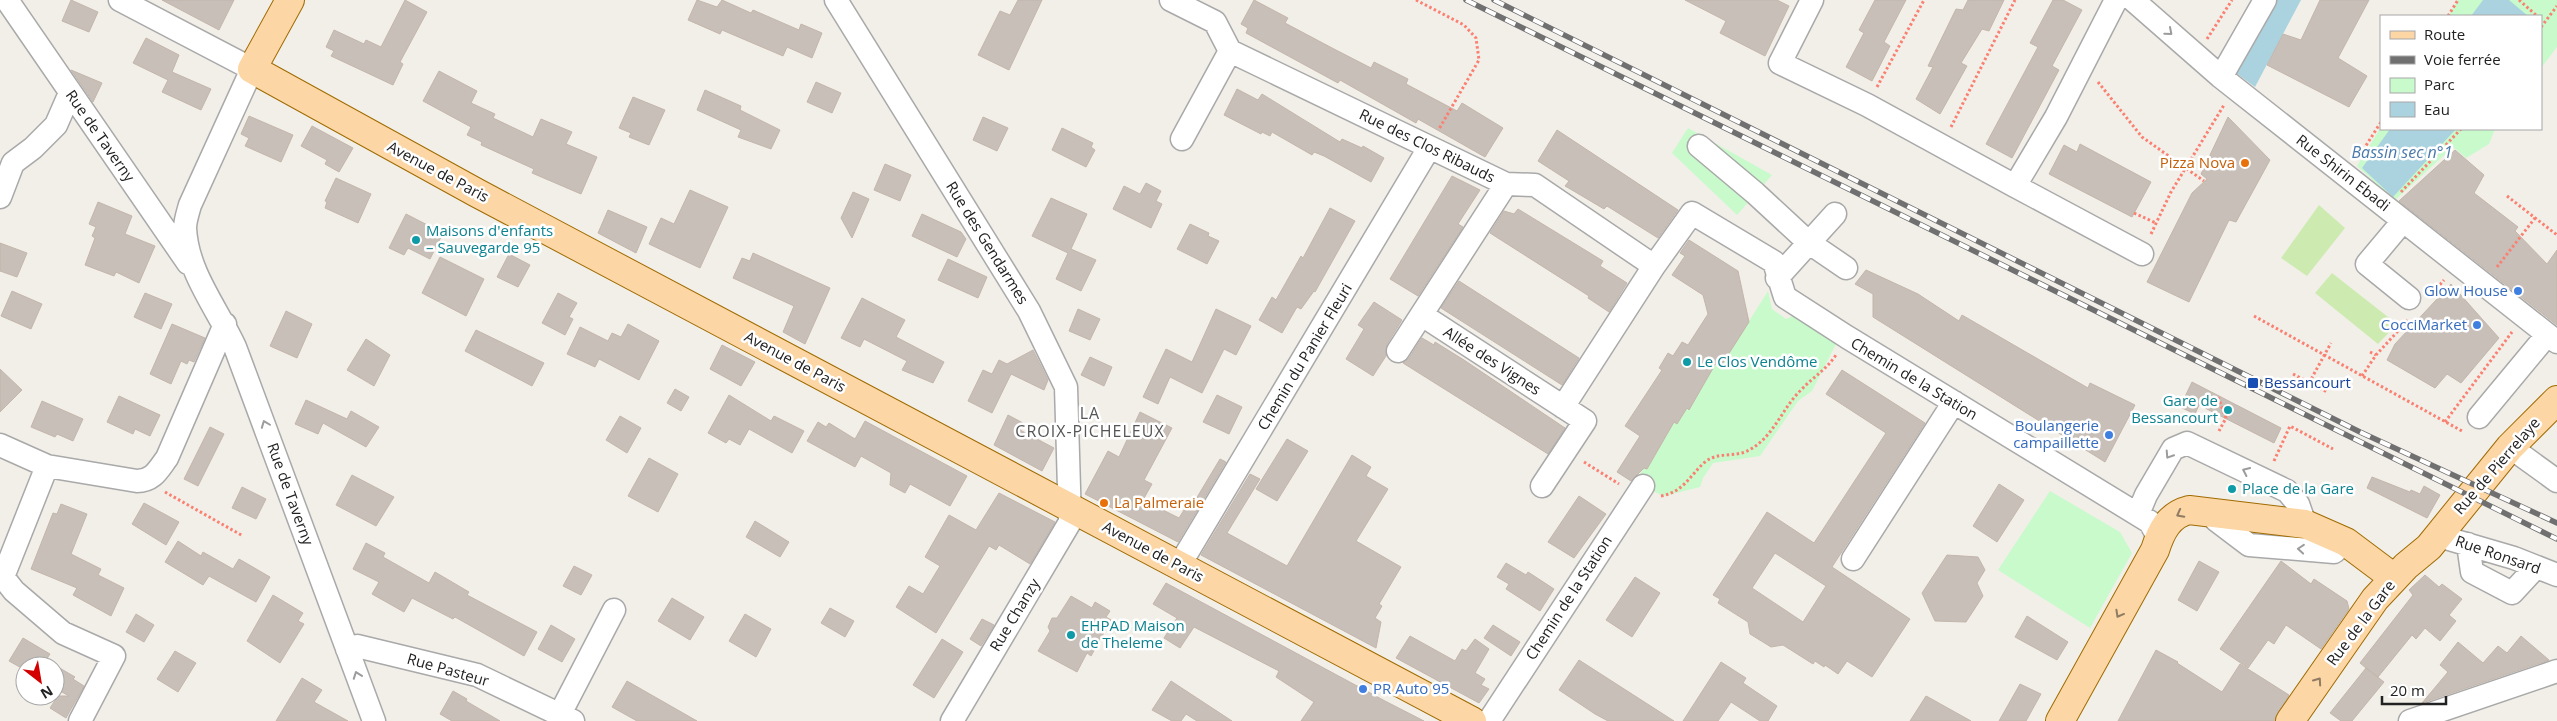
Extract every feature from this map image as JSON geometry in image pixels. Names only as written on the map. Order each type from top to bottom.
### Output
[{"type":"main road","points":[[252,69],[290,0]]},
{"type":"main road","name":"Avenue de Paris","points":[[252,69],[477,193],[1472,721]]},
{"type":"main road","name":"Rue de Pierrelaye","points":[[2440,532],[2510,448],[2557,400]]},
{"type":"main road","points":[[2060,721],[2155,550],[2166,525],[2178,513],[2189,510],[2304,524],[2346,542],[2394,578]]},
{"type":"main road","name":"Rue de la Gare","points":[[2290,721],[2375,599],[2394,578],[2429,547],[2440,532]]},
{"type":"street","name":"Rue de Taverny","points":[[6,0],[194,272],[224,324],[270,438],[374,721]]},
{"type":"street","name":"Avenue de Paris","points":[[120,0],[252,69]]},
{"type":"street","name":"Rue des Gendarmes","points":[[836,0],[1029,311],[1051,352],[1066,387],[1070,508]]},
{"type":"street","points":[[1171,0],[1215,22],[1230,51],[1182,139]]},
{"type":"street","points":[[1812,0],[1780,63],[1867,105],[2142,254]]},
{"type":"street","points":[[2015,186],[2056,117],[2116,0]]},
{"type":"street","name":"Rue Shirin Ebadi","points":[[2133,0],[2221,77],[2552,338]]},
{"type":"street","points":[[2221,77],[2264,0]]},
{"type":"street","name":"Rue des Clos Ribauds","points":[[1230,51],[1434,139],[1506,184],[1535,185],[1654,266]]},
{"type":"street","name":"Rue de Taverny","points":[[194,272],[185,227],[190,205],[252,69]]},
{"type":"street","points":[[0,198],[13,163],[33,148],[56,126],[70,93]]},
{"type":"street","name":"Chemin du Panier Fleuri","points":[[1179,566],[1434,139]]},
{"type":"street","points":[[1698,146],[1755,193],[1808,242],[1846,268]]},
{"type":"street","points":[[1398,351],[1506,184]]},
{"type":"street","points":[[1563,407],[1654,266],[1692,213],[1774,262],[1780,295],[1847,337]]},
{"type":"street","points":[[1780,295],[1794,260],[1808,242],[1835,214]]},
{"type":"street","points":[[2395,214],[2367,264],[2409,298]]},
{"type":"street","name":"Allée des Vignes","points":[[1422,315],[1585,421],[1542,486]]},
{"type":"street","points":[[0,445],[47,466],[137,482],[146,481],[156,474],[167,458],[224,324]]},
{"type":"street","name":"Chemin de la Station","points":[[1847,337],[2138,514],[2150,522],[2159,539]]},
{"type":"street","points":[[2473,425],[2552,338]]},
{"type":"street","points":[[1853,559],[1954,402]]},
{"type":"street","points":[[2138,514],[2146,495],[2173,449],[2187,443],[2287,490],[2298,504],[2304,524]]},
{"type":"street","points":[[2510,448],[2557,481]]},
{"type":"street","points":[[47,466],[3,577],[14,591],[63,633],[114,656],[80,721]]},
{"type":"street","name":"Chemin de la Station","points":[[1494,712],[1639,491]]},
{"type":"street","name":"Rue Chanzy","points":[[952,721],[1070,522],[1070,508]]},
{"type":"street","points":[[2212,513],[2216,520],[2249,545],[2334,552],[2346,542]]},
{"type":"street","name":"Rue Ronsard","points":[[2440,532],[2449,538],[2536,567],[2557,576]]},
{"type":"street","points":[[2468,544],[2472,572],[2512,593],[2536,567]]},
{"type":"street","points":[[566,718],[614,610]]},
{"type":"street","name":"Rue Pasteur","points":[[348,649],[358,646],[476,675],[566,718]]},
{"type":"street","points":[[2410,721],[2557,671]]},
{"type":"path","points":[[1416,0],[1464,25],[1476,38],[1478,60],[1434,139]]},
{"type":"path","points":[[1867,105],[1924,0]]},
{"type":"path","points":[[1942,145],[2015,0]]},
{"type":"path","points":[[2196,56],[2232,0]]},
{"type":"path","points":[[2449,15],[2458,0]]},
{"type":"path","points":[[2519,0],[2536,15]]},
{"type":"path","points":[[2525,6],[2528,0]]},
{"type":"path","points":[[2542,25],[2557,6]]},
{"type":"path","points":[[2084,63],[2142,137],[2186,167],[2204,182]]},
{"type":"path","points":[[2142,254],[2156,222],[2186,167],[2226,100]]},
{"type":"path","points":[[2347,176],[2380,124]]},
{"type":"path","points":[[2395,214],[2460,130]]},
{"type":"path","points":[[2507,196],[2557,235]]},
{"type":"path","points":[[2134,213],[2156,222]]},
{"type":"path","points":[[2484,285],[2535,218]]},
{"type":"path","points":[[2254,316],[2445,422],[2473,425]]},
{"type":"path","points":[[2445,422],[2524,316]]},
{"type":"path","name":"Chemin de la Station","points":[[1639,491],[1646,496],[1664,496],[1685,484],[1705,463],[1716,456],[1748,451],[1770,433],[1800,390],[1827,368],[1847,337]]},
{"type":"path","points":[[2310,383],[2331,343]]},
{"type":"path","points":[[2370,352],[2376,355]]},
{"type":"path","points":[[2293,374],[2328,392]]},
{"type":"path","points":[[2218,396],[2226,418],[2219,431]]},
{"type":"path","points":[[2267,458],[2274,462],[2290,426],[2333,449]]},
{"type":"path","points":[[1566,450],[1639,491]]},
{"type":"path","points":[[146,481],[243,536]]},
{"type":"green space","points":[[2458,0],[2557,0],[2557,47],[2542,67],[2542,15],[2449,15]]},
{"type":"green space","points":[[1688,128],[1772,175],[1737,215],[1672,153]]},
{"type":"green space","name":"Bassin sec n°1","points":[[2380,129],[2495,130],[2489,144],[2466,158],[2453,147],[2395,200],[2357,166]]},
{"type":"green space","points":[[2319,205],[2345,228],[2307,276],[2281,258]]},
{"type":"green space","points":[[2332,273],[2397,324],[2378,344],[2315,293]]},
{"type":"green space","points":[[1768,291],[1772,309],[1786,319],[1795,315],[1836,344],[1812,391],[1798,401],[1760,456],[1713,463],[1703,478],[1700,487],[1664,496],[1634,483],[1644,468],[1647,469],[1674,422],[1677,424],[1687,408],[1689,410],[1716,363],[1721,366]]},
{"type":"green space","points":[[2050,491],[2120,532],[2132,553],[2090,628],[1998,570]]},
{"type":"water","points":[[2277,0],[2301,0],[2255,87],[2236,73]]},
{"type":"water","points":[[2483,0],[2509,0],[2527,15],[2472,15]]},
{"type":"water","name":"Bassin sec n°1","points":[[2389,130],[2455,130],[2393,197],[2362,168]]},
{"type":"building","points":[[71,0],[98,12],[89,32],[62,21]]},
{"type":"building","points":[[162,0],[234,0],[219,30]]},
{"type":"building","points":[[405,0],[427,12],[400,62],[403,64],[393,85],[331,56],[334,51],[326,47],[334,30],[364,44],[366,40],[381,47]]},
{"type":"building","points":[[697,0],[717,7],[722,0],[751,13],[753,10],[799,30],[801,24],[822,33],[812,58],[787,47],[783,56],[722,30],[720,34],[688,20]]},
{"type":"building","points":[[1018,0],[1042,0],[1009,70],[978,55],[1000,11],[1010,15]]},
{"type":"building","points":[[1254,0],[1288,18],[1285,23],[1334,49],[1371,68],[1374,62],[1408,79],[1406,84],[1457,111],[1462,103],[1503,128],[1485,157],[1418,119],[1416,123],[1340,80],[1338,83],[1246,33],[1248,28],[1241,24]]},
{"type":"building","points":[[1685,0],[1777,0],[1789,6],[1765,56],[1720,33],[1726,21]]},
{"type":"building","points":[[1875,0],[1906,0],[1884,42],[1890,46],[1872,81],[1846,67],[1864,33],[1859,30]]},
{"type":"building","points":[[1968,0],[2004,0],[1989,31],[1982,29],[1961,63],[1967,66],[1940,114],[1916,99],[1933,67],[1928,66],[1956,9],[1963,10]]},
{"type":"building","points":[[2053,0],[2063,0],[2082,10],[2052,66],[2059,70],[2012,158],[1986,144],[2038,47],[2030,43]]},
{"type":"building","points":[[2320,0],[2369,0],[2338,58],[2367,76],[2349,107],[2267,65],[2283,34],[2301,40]]},
{"type":"building","points":[[146,38],[179,55],[172,72],[211,89],[201,110],[162,92],[168,80],[133,63]]},
{"type":"building","points":[[71,70],[102,83],[93,102]]},
{"type":"building","points":[[439,71],[477,91],[471,103],[495,114],[493,118],[533,137],[541,119],[572,132],[566,144],[597,157],[581,194],[532,173],[534,169],[481,145],[482,142],[467,135],[471,127],[423,101]]},
{"type":"building","points":[[816,82],[841,93],[832,113],[807,102]]},
{"type":"building","points":[[1237,89],[1258,100],[1262,94],[1340,142],[1342,139],[1362,148],[1363,146],[1384,158],[1371,182],[1324,156],[1314,152],[1312,155],[1272,132],[1270,136],[1262,132],[1261,134],[1224,115]]},
{"type":"building","points":[[705,90],[741,106],[740,110],[780,130],[771,149],[738,137],[741,130],[697,110]]},
{"type":"building","points":[[633,97],[665,110],[649,145],[629,137],[631,133],[619,128]]},
{"type":"building","points":[[249,116],[293,135],[281,162],[245,146],[249,138],[241,134]]},
{"type":"building","points":[[983,117],[1008,128],[997,151],[973,140]]},
{"type":"building","points":[[2228,117],[2270,160],[2236,222],[2229,220],[2189,302],[2147,282],[2192,193],[2207,179],[2201,174]]},
{"type":"building","points":[[312,126],[353,148],[339,172],[325,164],[327,160],[301,146]]},
{"type":"building","points":[[1062,128],[1093,143],[1091,147],[1095,150],[1086,167],[1052,150]]},
{"type":"building","points":[[1557,130],[1678,210],[1658,238],[1607,206],[1604,209],[1565,186],[1569,181],[1538,161]]},
{"type":"building","points":[[2080,144],[2151,182],[2132,217],[2049,174],[2064,145],[2077,152]]},
{"type":"building","points":[[2455,150],[2484,175],[2474,193],[2518,227],[2515,231],[2547,264],[2557,250],[2557,325],[2399,201]]},
{"type":"building","points":[[885,164],[911,175],[900,201],[874,190]]},
{"type":"building","points":[[1452,176],[1480,190],[1458,224],[1463,227],[1418,296],[1390,279]]},
{"type":"building","points":[[336,178],[371,194],[358,223],[325,208],[327,202],[325,201]]},
{"type":"building","points":[[1146,183],[1161,191],[1156,201],[1162,204],[1151,228],[1113,209],[1124,186],[1140,194]]},
{"type":"building","points":[[690,190],[728,207],[700,268],[649,244],[661,218],[674,224]]},
{"type":"building","points":[[853,192],[869,199],[852,238],[841,218]]},
{"type":"building","points":[[1051,198],[1087,214],[1071,249],[1096,260],[1081,291],[1056,279],[1068,253],[1032,236]]},
{"type":"building","points":[[98,202],[132,216],[125,234],[155,246],[139,283],[116,272],[114,276],[85,265],[95,238],[92,236],[96,227],[89,224]]},
{"type":"building","points":[[1330,208],[1355,221],[1315,292],[1301,309],[1297,307],[1282,333],[1259,320],[1272,297],[1276,300],[1301,256],[1303,258]]},
{"type":"building","points":[[1518,209],[1603,261],[1600,266],[1627,283],[1609,312],[1588,298],[1589,296],[1490,233],[1504,211],[1514,214]]},
{"type":"building","points":[[608,210],[647,227],[636,253],[598,233]]},
{"type":"building","name":"Maisons d'enfants – Sauvegarde 95","points":[[406,214],[443,233],[430,259],[408,248],[404,255],[389,248]]},
{"type":"building","points":[[922,214],[961,232],[966,239],[957,257],[912,236]]},
{"type":"building","points":[[1190,224],[1209,233],[1208,236],[1219,241],[1207,264],[1177,249]]},
{"type":"building","name":"Le Clos Vendôme","points":[[1689,240],[1738,271],[1749,322],[1721,366],[1716,363],[1689,410],[1687,408],[1677,424],[1674,422],[1647,469],[1644,468],[1631,481],[1617,472],[1640,436],[1625,426],[1662,370],[1659,368],[1668,353],[1673,356],[1682,342],[1688,345],[1708,314],[1703,295],[1672,275],[1685,256],[1680,253]]},
{"type":"building","points":[[0,243],[27,253],[17,277],[0,271]]},
{"type":"building","points":[[753,253],[830,288],[805,344],[783,332],[794,306],[733,278],[742,258],[750,261]]},
{"type":"building","points":[[509,254],[530,265],[518,287],[497,277]]},
{"type":"building","points":[[440,257],[484,279],[466,316],[422,293]]},
{"type":"building","points":[[948,259],[987,277],[978,298],[938,280]]},
{"type":"building","points":[[1866,270],[1918,294],[1959,321],[1962,315],[2088,388],[2090,383],[2135,405],[2105,462],[1873,317],[1873,294],[1855,284]]},
{"type":"building","points":[[1459,281],[1579,358],[1562,385],[1441,308]]},
{"type":"building","points":[[2451,284],[2499,338],[2461,383],[2447,374],[2435,388],[2387,360],[2395,344]]},
{"type":"building","points":[[12,291],[42,304],[31,329],[1,316]]},
{"type":"building","points":[[145,293],[172,304],[161,329],[134,317]]},
{"type":"building","points":[[558,293],[577,303],[569,317],[573,319],[565,335],[542,323]]},
{"type":"building","points":[[862,298],[905,320],[896,337],[944,362],[933,383],[902,370],[907,361],[864,339],[860,347],[841,338]]},
{"type":"building","points":[[1374,302],[1402,320],[1387,344],[1386,356],[1373,376],[1346,359],[1364,329],[1358,325]]},
{"type":"building","points":[[1078,309],[1100,319],[1090,340],[1069,331]]},
{"type":"building","points":[[1216,309],[1251,326],[1236,355],[1224,349],[1202,393],[1170,377],[1158,404],[1143,397],[1166,349],[1192,362]]},
{"type":"building","points":[[286,311],[312,324],[297,358],[270,346]]},
{"type":"building","points":[[172,324],[205,338],[194,362],[189,360],[187,364],[181,361],[171,384],[150,374]]},
{"type":"building","points":[[628,324],[659,341],[639,380],[599,359],[595,367],[567,354],[580,327],[608,341],[612,333],[621,337]]},
{"type":"building","points":[[476,330],[544,363],[532,386],[465,351]]},
{"type":"building","points":[[1422,338],[1434,345],[1435,342],[1464,360],[1565,428],[1548,454],[1403,363],[1409,358]]},
{"type":"building","points":[[366,339],[390,355],[374,386],[347,370]]},
{"type":"building","points":[[722,345],[755,362],[741,386],[710,369]]},
{"type":"building","points":[[1033,350],[1048,380],[1044,390],[1011,374],[992,413],[968,401],[983,370],[992,374],[999,360],[1007,364]]},
{"type":"building","points":[[1090,357],[1112,367],[1104,386],[1081,375]]},
{"type":"building","points":[[0,369],[22,390],[0,412]]},
{"type":"building","points":[[1842,370],[1925,423],[1832,567],[1910,619],[1872,677],[1847,661],[1838,674],[1815,661],[1813,664],[1783,645],[1771,647],[1750,634],[1748,622],[1718,603],[1720,599],[1713,595],[1767,512],[1814,543],[1886,433],[1826,394]],"holes":[[[1775,553],[1826,586],[1803,622],[1752,588]]]},
{"type":"building","name":"Gare de Bessancourt","points":[[2192,382],[2281,428],[2274,443],[2199,405],[2195,414],[2180,407]]},
{"type":"building","points":[[675,389],[689,397],[681,411],[667,403]]},
{"type":"building","points":[[729,395],[771,421],[774,416],[804,431],[792,453],[749,429],[740,445],[729,439],[726,443],[708,433]]},
{"type":"building","points":[[1217,395],[1242,407],[1229,434],[1203,422]]},
{"type":"building","points":[[119,396],[160,415],[150,436],[135,429],[133,434],[107,422]]},
{"type":"building","points":[[306,400],[347,419],[351,411],[379,427],[366,447],[323,423],[318,434],[295,424]]},
{"type":"building","points":[[42,401],[83,419],[73,441],[57,434],[55,437],[31,427]]},
{"type":"building","points":[[1140,412],[1172,428],[1144,480],[1152,484],[1143,500],[1179,518],[1189,502],[1193,504],[1220,459],[1226,462],[1178,542],[1085,494],[1108,451],[1119,457]]},
{"type":"building","points":[[1008,415],[1023,423],[1020,430],[1054,448],[1042,471],[994,445]]},
{"type":"building","points":[[620,416],[641,428],[627,453],[606,440]]},
{"type":"building","points":[[865,421],[967,476],[950,506],[910,484],[905,493],[890,485],[891,473],[861,456],[855,467],[807,441],[818,422],[826,427],[829,423],[855,439]]},
{"type":"building","points":[[210,427],[224,434],[198,486],[184,479]]},
{"type":"building","points":[[1287,439],[1308,451],[1277,501],[1256,489]]},
{"type":"building","points":[[1352,455],[1371,467],[1366,476],[1388,489],[1356,541],[1401,567],[1379,604],[1382,606],[1375,618],[1381,622],[1376,648],[1201,555],[1250,474],[1260,479],[1227,533],[1287,566]]},
{"type":"building","points":[[649,458],[678,474],[658,512],[628,496]]},
{"type":"building","points":[[352,475],[394,497],[376,526],[336,505]]},
{"type":"building","points":[[2372,477],[2410,492],[2411,490],[2420,494],[2424,486],[2440,495],[2427,518],[2367,488]]},
{"type":"building","points":[[1999,484],[2024,500],[1997,542],[1973,526]]},
{"type":"building","points":[[242,487],[266,499],[256,519],[232,508]]},
{"type":"building","points":[[999,493],[1055,522],[1030,564],[999,545],[996,550],[989,546],[936,633],[896,607],[909,586],[923,594],[940,566],[925,557],[949,515],[976,530]]},
{"type":"building","points":[[1579,496],[1606,514],[1574,558],[1548,542]]},
{"type":"building","points":[[144,503],[179,522],[166,545],[132,524]]},
{"type":"building","points":[[61,504],[87,514],[71,554],[101,569],[98,575],[124,588],[111,616],[73,595],[77,588],[31,569],[53,513],[57,514]]},
{"type":"building","points":[[755,521],[789,542],[780,557],[746,537]]},
{"type":"building","points":[[178,541],[201,556],[203,552],[233,569],[239,559],[270,577],[256,602],[209,576],[203,585],[165,562]]},
{"type":"building","points":[[366,543],[385,553],[383,557],[429,583],[435,572],[469,592],[467,595],[537,632],[524,656],[455,617],[453,619],[412,598],[404,612],[372,594],[379,582],[353,569]]},
{"type":"building","points":[[1947,555],[1978,557],[1985,570],[1977,583],[1983,596],[1966,622],[1935,621],[1922,593]]},
{"type":"building","points":[[2199,561],[2219,572],[2197,611],[2178,600]]},
{"type":"building","points":[[2281,561],[2311,584],[2314,579],[2347,601],[2349,609],[2321,649],[2286,625],[2274,644],[2268,640],[2248,668],[2220,649]]},
{"type":"building","points":[[1506,563],[1526,575],[1528,572],[1554,589],[1540,611],[1506,589],[1509,584],[1497,577]]},
{"type":"building","points":[[574,566],[592,575],[581,595],[563,586]]},
{"type":"building","points":[[2425,575],[2439,587],[2442,584],[2462,599],[2449,615],[2456,621],[2440,641],[2425,628],[2416,639],[2412,635],[2378,677],[2360,663],[2413,595],[2409,590]]},
{"type":"building","points":[[1635,577],[1660,593],[1632,637],[1606,620]]},
{"type":"building","points":[[1166,583],[1424,721],[1301,721],[1314,702],[1276,677],[1279,671],[1194,627],[1180,648],[1164,638],[1177,618],[1153,604]]},
{"type":"building","points":[[273,595],[303,613],[298,621],[304,624],[280,663],[247,641]]},
{"type":"building","name":"EHPAD Maison de Theleme","points":[[1071,596],[1092,608],[1095,602],[1110,611],[1106,617],[1111,620],[1091,656],[1087,653],[1077,672],[1038,651],[1050,631],[1048,627],[1052,618],[1057,618]]},
{"type":"building","points":[[672,598],[704,617],[690,640],[658,621]]},
{"type":"building","points":[[830,608],[854,621],[845,637],[821,623]]},
{"type":"building","points":[[136,614],[154,625],[144,642],[126,632]]},
{"type":"building","points":[[745,614],[771,629],[756,657],[729,641]]},
{"type":"building","points":[[2027,616],[2068,642],[2057,660],[2015,637]]},
{"type":"building","points":[[982,619],[994,625],[981,646],[970,639]]},
{"type":"building","points":[[551,625],[575,639],[562,662],[538,649]]},
{"type":"building","points":[[1493,625],[1520,642],[1511,656],[1484,638]]},
{"type":"building","points":[[1410,636],[1455,661],[1462,649],[1466,651],[1475,639],[1489,649],[1475,673],[1485,679],[1481,685],[1489,689],[1479,703],[1396,658]]},
{"type":"building","points":[[2521,636],[2549,660],[2422,703],[2448,672],[2440,665],[2458,642],[2483,663],[2498,646],[2507,653]]},
{"type":"building","points":[[23,638],[50,654],[49,656],[15,656],[15,664],[9,661]]},
{"type":"building","points":[[942,639],[963,652],[934,698],[913,685]]},
{"type":"building","points":[[2156,650],[2178,662],[2222,692],[2240,664],[2289,695],[2274,721],[2118,721]]},
{"type":"building","points":[[175,651],[196,663],[178,692],[157,679]]},
{"type":"building","points":[[1579,660],[1674,721],[1608,721],[1595,714],[1559,690]]},
{"type":"building","points":[[1721,662],[1746,678],[1743,683],[1777,706],[1768,721],[1760,721],[1731,702],[1718,721],[1683,721]]},
{"type":"building","points":[[2366,668],[2384,682],[2352,721],[2341,721],[2330,713]]},
{"type":"building","points":[[65,671],[75,677],[73,679],[84,686],[66,718],[50,708],[51,706],[65,706],[65,696],[69,696],[65,694]]},
{"type":"building","points":[[302,678],[322,690],[314,702],[348,721],[276,721]]},
{"type":"building","points":[[627,681],[697,721],[637,721],[612,707]]},
{"type":"building","points":[[1171,681],[1232,721],[1197,721],[1186,714],[1181,721],[1172,721],[1152,710]]},
{"type":"building","points":[[2020,684],[2041,694],[2026,721],[1999,721]]},
{"type":"building","points":[[453,691],[500,721],[452,721],[440,714]]},
{"type":"building","points":[[1926,696],[1928,697],[1971,721],[1910,721]]},
{"type":"railway","points":[[1466,0],[2557,539]]},
{"type":"railway","points":[[1494,0],[2360,432],[2557,523]]},
{"type":"place","name":"Pizza Nova","points":[[2245,163]]},
{"type":"place","name":"Maisons d'enfants – Sauvegarde 95","points":[[416,240]]},
{"type":"place","name":"Glow House","points":[[2518,291]]},
{"type":"place","name":"CocciMarket","points":[[2477,325]]},
{"type":"place","name":"Le Clos Vendôme","points":[[1687,362]]},
{"type":"place","name":"Bessancourt","points":[[2253,383]]},
{"type":"place","name":"Gare de Bessancourt","points":[[2228,410]]},
{"type":"place","name":"Boulangerie campaillette","points":[[2109,435]]},
{"type":"place","name":"Place de la Gare","points":[[2232,489]]},
{"type":"place","name":"La Palmeraie","points":[[1104,503]]},
{"type":"place","name":"EHPAD Maison de Theleme","points":[[1071,635]]},
{"type":"place","name":"PR Auto 95","points":[[1363,689]]},
{"type":"district","name":"LA CROIX-PICHELEUX","points":[[1090,422]]}]
